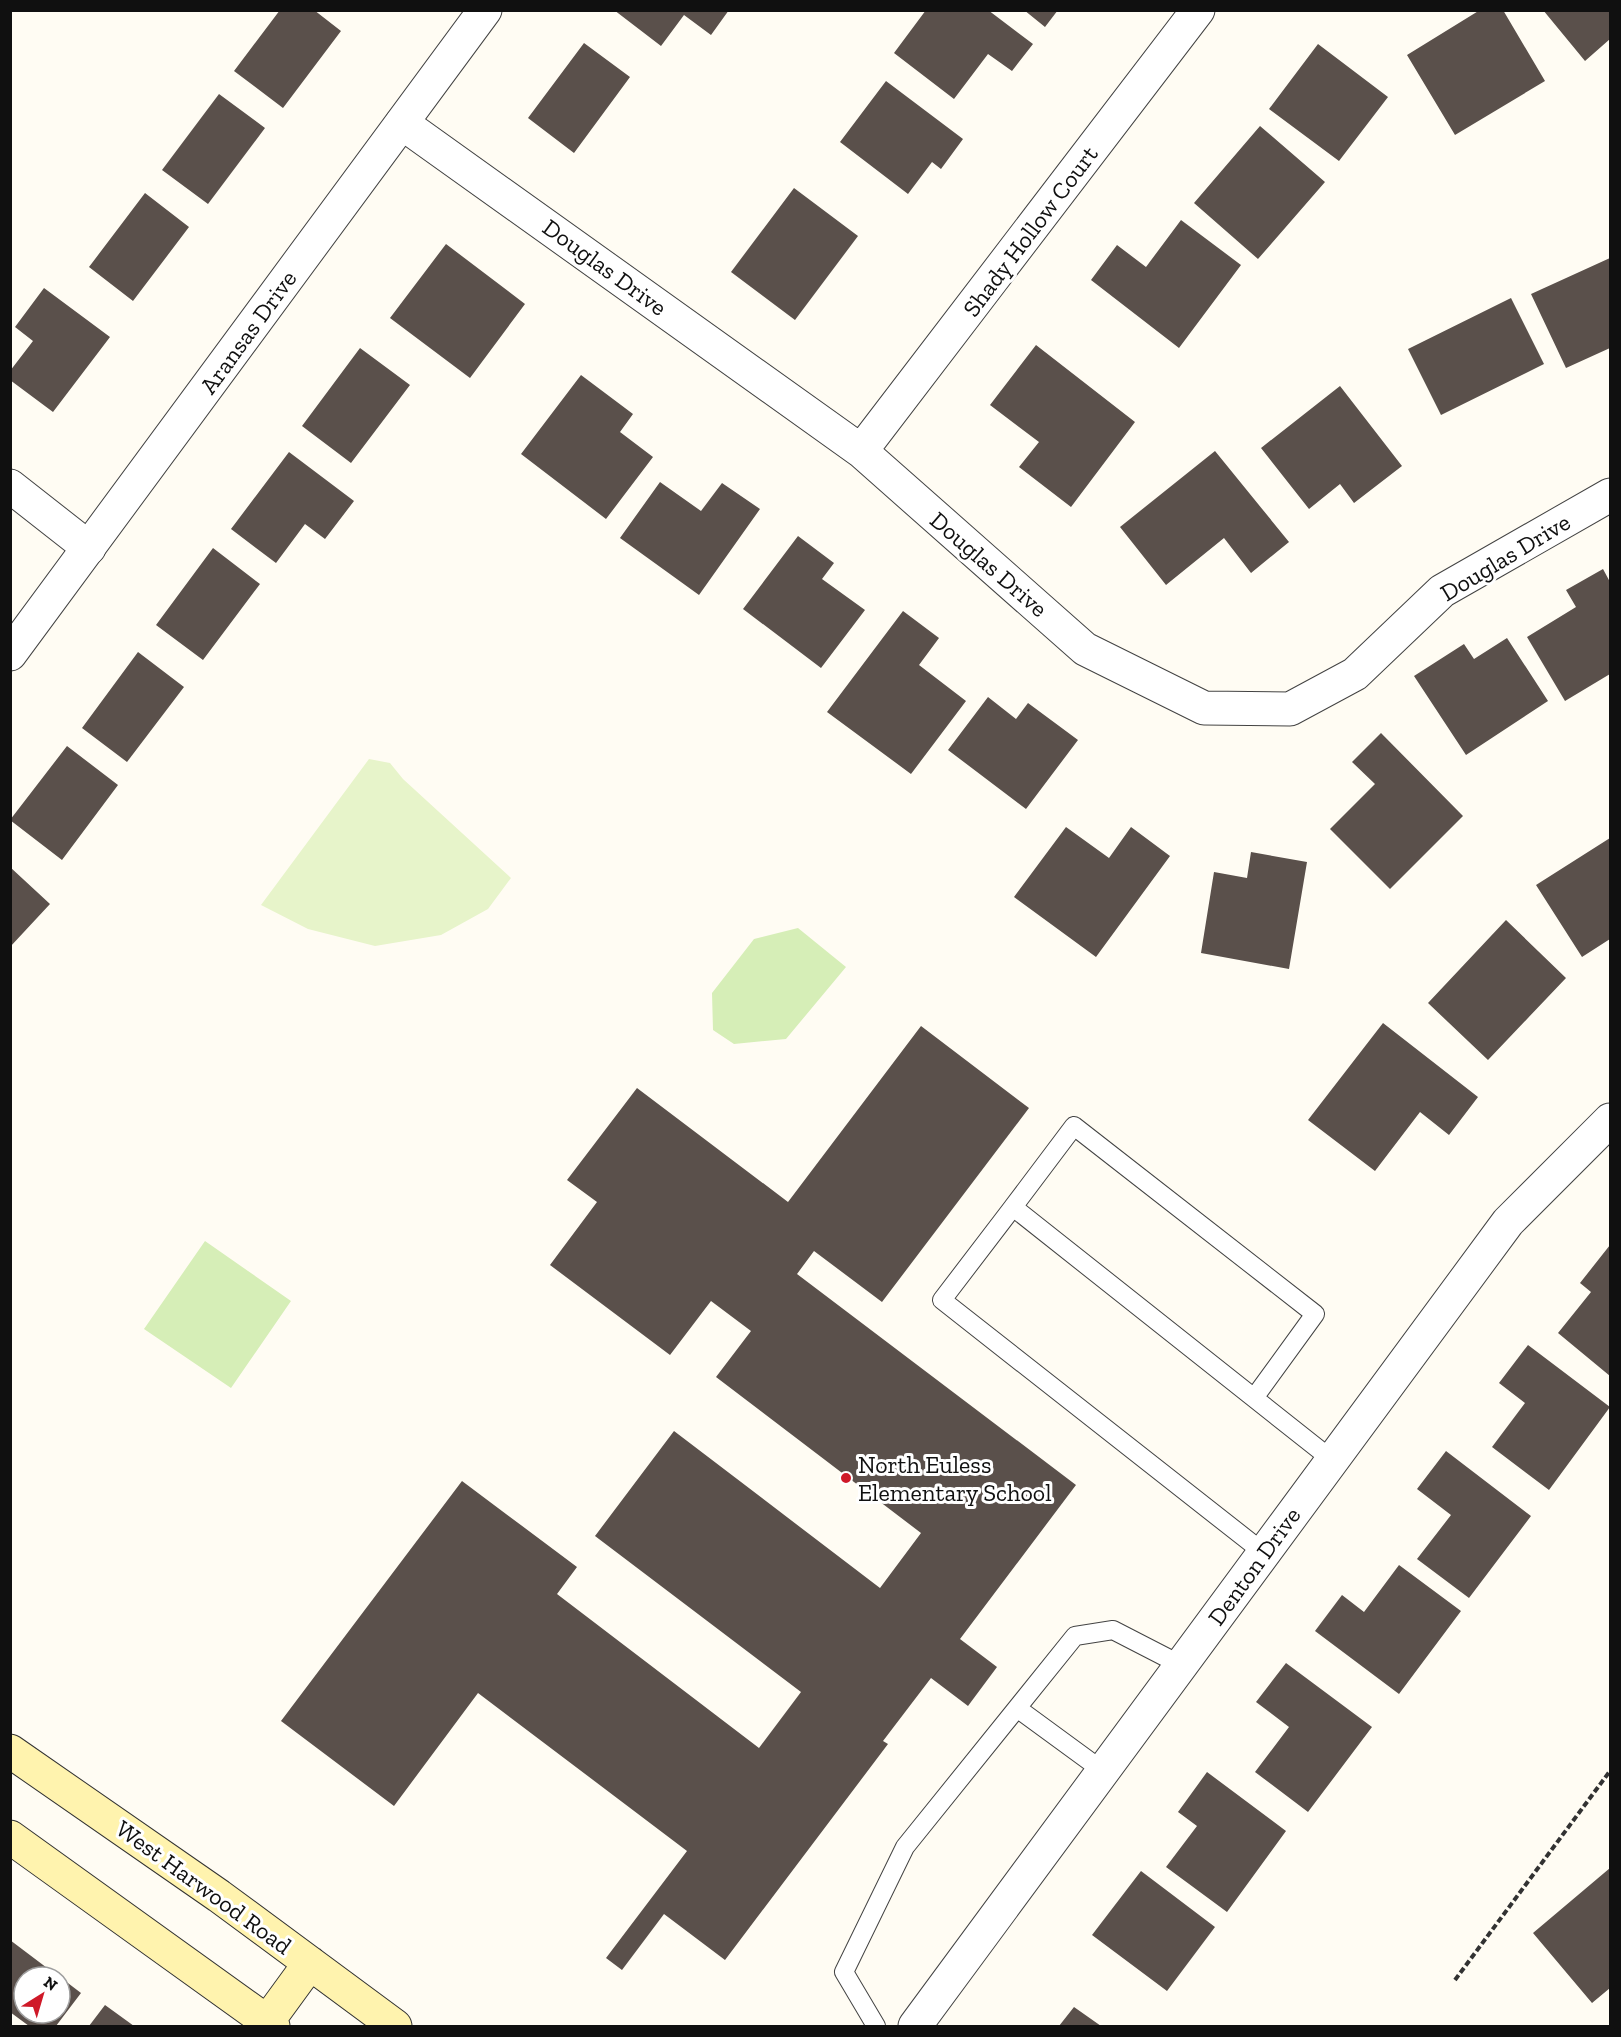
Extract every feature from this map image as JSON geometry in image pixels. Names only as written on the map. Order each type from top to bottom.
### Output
[{"type":"main road","name":"West Harwood Road","points":[[10,1751],[219,1896],[395,2026]]},
{"type":"main road","points":[[10,1837],[270,2024],[310,1963]]},
{"type":"street","name":"Aransas Drive","points":[[10,654],[486,10]]},
{"type":"street","name":"Shady Hollow Court","points":[[861,451],[1198,10]]},
{"type":"street","name":"Douglas Drive","points":[[402,123],[861,451],[1085,649],[1204,708],[1290,709],[1355,674],[1442,591],[1611,495]]},
{"type":"street","points":[[10,486],[89,548]]},
{"type":"street","name":"Denton Drive","points":[[915,2026],[1264,1553],[1331,1458],[1508,1222],[1611,1120]]},
{"type":"lane","points":[[1254,1398],[1315,1314],[1074,1126],[942,1300],[1264,1553]]},
{"type":"lane","points":[[1013,1207],[1331,1458]]},
{"type":"lane","points":[[876,2026],[844,1971],[905,1847],[1075,1636],[1113,1630],[1181,1665]]},
{"type":"lane","points":[[1017,1708],[1103,1772]]},
{"type":"path","points":[[1455,1980],[1611,1770]]},
{"type":"green space","points":[[369,759],[390,763],[403,779],[511,878],[488,909],[441,935],[375,946],[308,929],[261,905]]},
{"type":"green space","points":[[798,928],[846,967],[786,1039],[734,1044],[713,1030],[712,993],[754,939]]},
{"type":"green space","points":[[205,1241],[291,1301],[231,1388],[144,1329]]},
{"type":"building","points":[[280,10],[314,10],[341,31],[283,108],[234,71]]},
{"type":"building","points":[[614,10],[729,10],[711,35],[684,15],[661,46]]},
{"type":"building","points":[[926,10],[988,10],[1033,44],[1012,71],[988,54],[954,99],[894,53]]},
{"type":"building","points":[[1024,10],[1058,10],[1045,27]]},
{"type":"building","points":[[1480,10],[1503,10],[1545,81],[1455,135],[1407,55]]},
{"type":"building","points":[[1543,10],[1610,10],[1610,39],[1585,61]]},
{"type":"building","points":[[584,43],[630,77],[574,153],[528,118]]},
{"type":"building","points":[[1318,44],[1388,97],[1339,161],[1269,109]]},
{"type":"building","points":[[886,81],[963,139],[941,169],[932,162],[908,194],[840,142]]},
{"type":"building","points":[[219,94],[265,128],[208,204],[162,170]]},
{"type":"building","points":[[1260,126],[1325,182],[1258,259],[1194,203]]},
{"type":"building","points":[[794,188],[858,236],[795,320],[731,272]]},
{"type":"building","points":[[145,193],[189,227],[133,301],[89,267]]},
{"type":"building","points":[[1181,220],[1241,265],[1179,348],[1091,280],[1117,245],[1146,267]]},
{"type":"building","points":[[446,244],[525,304],[470,378],[390,318]]},
{"type":"building","points":[[1610,258],[1610,348],[1566,368],[1531,294]]},
{"type":"building","points":[[44,288],[110,337],[53,412],[10,380],[10,371],[33,341],[15,327]]},
{"type":"building","points":[[1511,298],[1544,364],[1441,415],[1408,349]]},
{"type":"building","points":[[1036,345],[1135,422],[1071,507],[1019,467],[1039,442],[990,405]]},
{"type":"building","points":[[360,348],[410,385],[351,463],[302,426]]},
{"type":"building","points":[[581,375],[633,414],[620,432],[653,457],[606,519],[521,454]]},
{"type":"building","points":[[1340,386],[1402,466],[1354,503],[1340,484],[1309,509],[1261,448]]},
{"type":"building","points":[[1215,451],[1289,542],[1251,573],[1224,538],[1166,585],[1120,527]]},
{"type":"building","points":[[289,452],[354,501],[325,539],[305,524],[276,563],[231,529]]},
{"type":"building","points":[[660,482],[701,511],[722,483],[760,509],[699,595],[620,538]]},
{"type":"building","points":[[798,536],[834,563],[822,579],[865,610],[821,668],[743,609]]},
{"type":"building","points":[[213,548],[260,584],[203,660],[156,625]]},
{"type":"building","points":[[1603,569],[1610,582],[1610,674],[1565,701],[1527,637],[1576,607],[1566,590]]},
{"type":"building","points":[[903,611],[939,638],[919,665],[966,701],[911,774],[827,712]]},
{"type":"building","points":[[1507,638],[1548,701],[1466,755],[1414,676],[1464,644],[1474,659]]},
{"type":"building","points":[[138,652],[184,687],[127,762],[82,728]]},
{"type":"building","points":[[988,697],[1016,719],[1028,703],[1078,740],[1026,809],[948,750]]},
{"type":"building","points":[[1381,733],[1463,816],[1390,889],[1330,829],[1375,784],[1352,762]]},
{"type":"building","points":[[67,746],[118,785],[62,860],[10,820]]},
{"type":"building","points":[[1066,827],[1109,858],[1131,827],[1170,856],[1096,957],[1014,897]]},
{"type":"building","points":[[1610,838],[1610,939],[1582,957],[1536,885]]},
{"type":"building","points":[[1251,852],[1307,862],[1289,969],[1201,953],[1214,872],[1247,878]]},
{"type":"building","points":[[10,867],[50,904],[10,947]]},
{"type":"building","points":[[1506,920],[1566,978],[1488,1060],[1428,1003]]},
{"type":"building","points":[[1383,1023],[1478,1097],[1449,1135],[1420,1112],[1375,1171],[1308,1120]]},
{"type":"building","points":[[921,1026],[1029,1108],[882,1302],[814,1251],[797,1274],[1076,1485],[960,1639],[997,1667],[968,1706],[931,1678],[883,1741],[888,1744],[725,1960],[664,1914],[622,1970],[606,1958],[687,1851],[478,1693],[394,1806],[281,1721],[462,1481],[577,1567],[557,1594],[759,1748],[801,1692],[595,1536],[674,1431],[880,1588],[921,1533],[716,1377],[751,1331],[711,1301],[670,1355],[550,1265],[597,1202],[567,1180],[637,1088],[788,1202]]},
{"type":"building","points":[[1610,1245],[1610,1376],[1558,1333],[1591,1292],[1580,1283]]},
{"type":"building","points":[[1528,1345],[1610,1407],[1549,1490],[1492,1447],[1525,1403],[1499,1383]]},
{"type":"building","points":[[1446,1451],[1531,1516],[1469,1598],[1417,1559],[1451,1515],[1417,1489]]},
{"type":"building","points":[[1399,1565],[1461,1611],[1399,1694],[1315,1631],[1342,1595],[1364,1612]]},
{"type":"building","points":[[1286,1663],[1372,1727],[1308,1812],[1255,1772],[1289,1727],[1256,1702]]},
{"type":"building","points":[[1207,1772],[1286,1831],[1227,1912],[1166,1867],[1197,1826],[1178,1812]]},
{"type":"building","points":[[1610,1868],[1610,1988],[1592,2003],[1533,1933]]},
{"type":"building","points":[[1141,1871],[1215,1927],[1167,1991],[1092,1935]]},
{"type":"building","points":[[10,1940],[43,1965],[12,1965],[12,2013],[10,2012]]},
{"type":"building","points":[[72,1986],[81,1993],[72,2005]]},
{"type":"building","points":[[105,2005],[134,2026],[89,2026]]},
{"type":"building","points":[[1074,2007],[1101,2026],[1059,2026]]},
{"type":"building","points":[[28,2025],[57,2025],[56,2026]]},
{"type":"place","name":"North Euless Elementary School","points":[[846,1478]]}]
